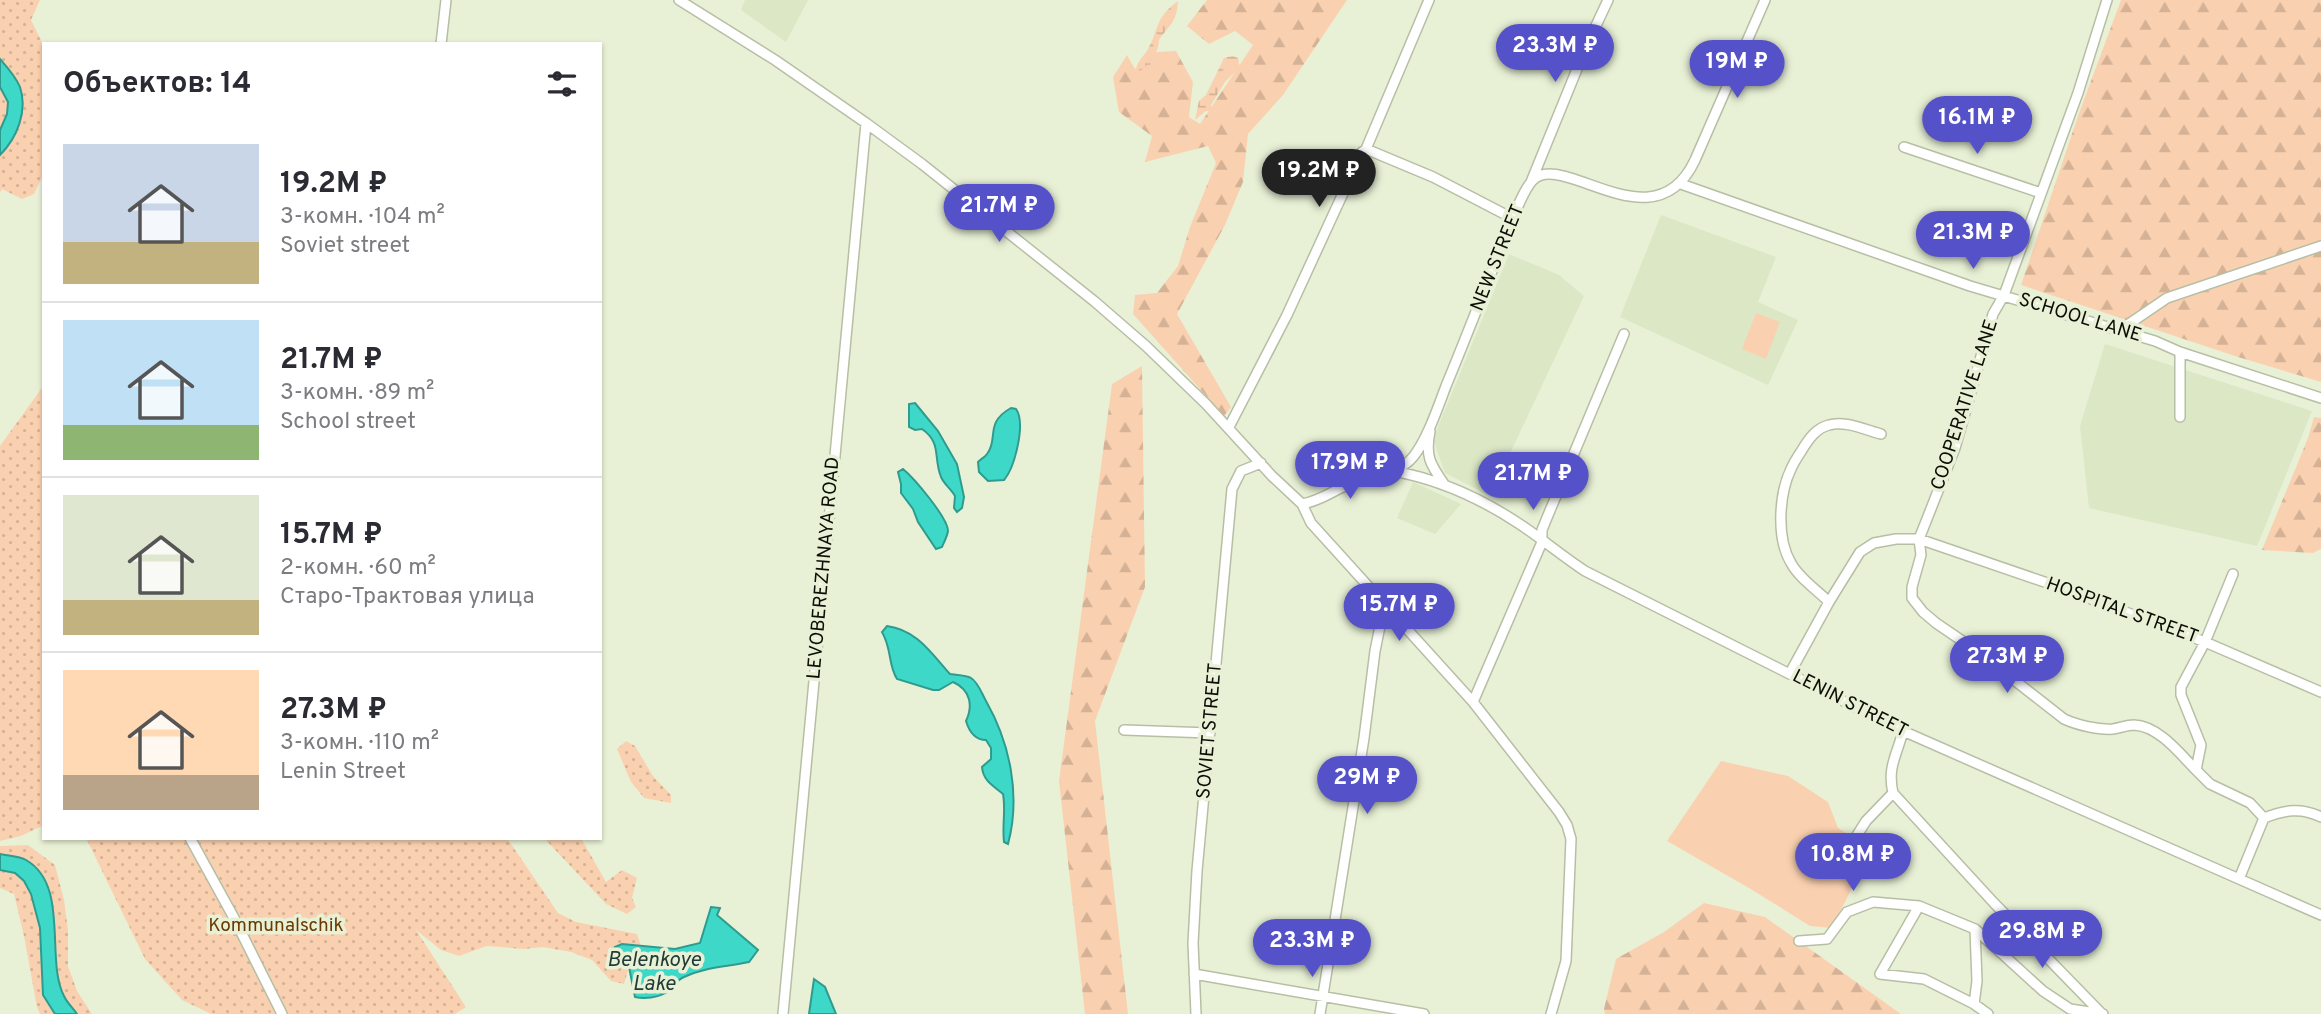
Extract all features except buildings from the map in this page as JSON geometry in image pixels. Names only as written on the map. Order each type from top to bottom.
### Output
[{"type":"street","points":[[441,42],[446,0]]},
{"type":"street","points":[[679,0],[775,60],[866,123],[922,164],[1121,323],[1229,427],[1302,504],[1311,523],[1473,702],[1559,812],[1571,839],[1566,961],[1551,1014]]},
{"type":"street","points":[[1229,427],[1287,315],[1362,152],[1366,149],[1429,0]]},
{"type":"street","points":[[1530,182],[1608,0]]},
{"type":"street","points":[[1681,184],[1695,160],[1765,0]]},
{"type":"street","name":"COOPERATIVE LANE","points":[[2107,0],[2078,93],[2004,295],[1993,314],[1955,448],[1919,539],[1921,555],[1912,587],[1912,598],[1936,623],[1977,651],[2064,719],[2113,729],[2143,726],[2158,734],[2196,770]]},
{"type":"street","name":"LEVOBEREZHNAYA ROAD","points":[[783,1014],[866,123]]},
{"type":"street","points":[[1904,147],[2041,193]]},
{"type":"street","points":[[1366,149],[1433,177],[1514,219]]},
{"type":"street","name":"NEW STREET","points":[[1393,471],[1413,457],[1431,424],[1530,182],[1537,176],[1551,173],[1633,197],[1670,191],[1681,184]]},
{"type":"street","name":"SCHOOL LANE","points":[[1681,184],[1959,282],[2155,341],[2180,352],[2321,398]]},
{"type":"street","points":[[2120,330],[2167,298],[2321,246]]},
{"type":"street","points":[[1473,702],[1542,542],[1542,530],[1624,334]]},
{"type":"street","points":[[2180,352],[2180,417]]},
{"type":"street","points":[[1829,602],[1791,565],[1785,550],[1782,527],[1783,497],[1790,470],[1808,440],[1827,425],[1837,423],[1881,434]]},
{"type":"street","points":[[1431,424],[1427,454],[1444,484]]},
{"type":"street","name":"SOVIET STREET","points":[[1196,1014],[1193,943],[1197,871],[1233,489],[1241,471],[1261,463]]},
{"type":"street","points":[[1302,504],[1319,500],[1353,482],[1393,471]]},
{"type":"street","name":"LENIN STREET","points":[[1393,471],[1413,474],[1464,492],[1519,523],[1585,571],[1903,731],[2321,915]]},
{"type":"street","points":[[1790,673],[1860,552],[1866,546],[1896,539],[1919,539]]},
{"type":"street","name":"HOSPITAL STREET","points":[[1919,539],[2062,588],[2205,642],[2321,692]]},
{"type":"street","points":[[2233,574],[2205,642],[2181,687],[2183,703],[2201,745],[2196,770],[2210,784],[2250,803],[2264,818]]},
{"type":"street","points":[[1320,1014],[1364,738],[1375,651],[1382,616],[1387,608]]},
{"type":"street","points":[[1124,730],[1210,733]]},
{"type":"street","points":[[1903,731],[1890,769],[1893,793],[1994,903],[2102,1014]]},
{"type":"street","points":[[1856,837],[1866,821],[1893,793]]},
{"type":"street","points":[[2264,818],[2291,810],[2303,810],[2321,817]]},
{"type":"street","points":[[2239,879],[2264,818]]},
{"type":"street","points":[[191,840],[282,1014]]},
{"type":"street","points":[[1799,941],[1827,939],[1847,912],[1873,902],[1919,906],[1975,929],[2043,991],[2070,1009],[2102,1014]]},
{"type":"street","points":[[1919,906],[1880,974],[1924,979],[1988,1014]]},
{"type":"street","points":[[1974,1004],[1977,981],[1975,929]]},
{"type":"street","points":[[1194,974],[1424,1014]]},
{"type":"shaded area","points":[[745,0],[808,0],[786,42],[741,10]]},
{"type":"shaded area","points":[[1661,215],[1776,257],[1758,302],[1798,320],[1768,385],[1620,317]]},
{"type":"shaded area","points":[[1509,254],[1559,275],[1584,296],[1490,496],[1445,473],[1433,439]]},
{"type":"shaded area","points":[[2105,344],[2312,411],[2257,546],[2089,508],[2080,426]]},
{"type":"shaded area","points":[[1413,482],[1461,504],[1435,534],[1397,518]]},
{"type":"green space","points":[[0,0],[40,0],[31,20],[42,42],[42,177],[34,194],[22,199],[2,189],[0,193]]},
{"type":"green space","points":[[1207,0],[1347,0],[1283,95],[1248,134],[1243,182],[1225,225],[1177,314],[1231,407],[1224,416],[1133,314],[1135,295],[1157,293],[1178,266],[1190,227],[1216,163],[1208,146],[1145,162],[1152,136],[1119,112],[1113,77],[1127,55],[1135,69],[1157,52],[1176,51],[1193,82],[1189,117],[1200,124],[1253,45],[1235,31],[1209,44],[1187,26]]},
{"type":"green space","points":[[2121,0],[2321,0],[2321,382],[2021,285],[2078,116]]},
{"type":"green space","points":[[1178,1],[1174,19],[1159,40],[1155,55],[1136,74],[1138,63],[1148,49],[1161,18]]},
{"type":"green space","points":[[1224,58],[1238,58],[1240,67],[1225,82],[1211,105],[1213,111],[1206,111],[1195,120],[1199,101],[1206,95]]},
{"type":"green space","points":[[1756,313],[1780,322],[1766,359],[1742,349]]},
{"type":"green space","points":[[1142,366],[1145,587],[1095,721],[1128,1014],[1085,1014],[1059,781],[1112,384]]},
{"type":"green space","points":[[42,388],[42,826],[21,836],[0,841],[0,446]]},
{"type":"green space","points":[[2314,417],[2321,418],[2321,549],[2313,553],[2262,550],[2308,438]]},
{"type":"green space","points":[[626,741],[635,746],[653,776],[671,795],[671,803],[644,798],[631,782],[617,749]]},
{"type":"green space","points":[[1721,761],[1788,776],[1828,802],[1838,828],[1867,847],[1869,854],[1832,928],[1810,926],[1667,841]]},
{"type":"green space","name":"Kommunalschik","points":[[87,840],[508,840],[558,913],[576,922],[637,934],[641,946],[622,944],[621,957],[629,967],[624,984],[611,981],[592,960],[571,952],[543,947],[524,949],[487,946],[459,956],[441,950],[416,930],[466,1007],[455,1014],[211,1014],[182,1000],[145,959]]},
{"type":"green space","points":[[546,840],[582,840],[606,882],[622,870],[637,878],[632,898],[636,907],[627,914],[606,904]]},
{"type":"green space","points":[[28,845],[55,865],[68,930],[68,966],[77,991],[92,1014],[40,1014],[37,1007],[14,894],[0,888],[0,846]]},
{"type":"green space","points":[[1704,903],[1765,917],[1901,1014],[1605,1014],[1616,959],[1664,932]]},
{"type":"water","points":[[0,59],[20,87],[23,105],[16,132],[0,155],[0,130],[7,114],[8,102],[0,87]]},
{"type":"water","points":[[915,403],[938,431],[957,464],[964,497],[962,508],[957,512],[954,508],[955,496],[941,477],[935,445],[922,429],[909,427],[909,404]]},
{"type":"water","points":[[1011,408],[1016,409],[1020,424],[1015,456],[1004,480],[988,481],[979,472],[978,462],[990,448],[998,419]]},
{"type":"water","points":[[903,469],[930,499],[947,525],[948,531],[942,547],[936,549],[901,493],[898,472]]},
{"type":"water","points":[[887,626],[898,628],[915,637],[950,674],[971,678],[980,688],[1001,734],[1011,770],[1013,807],[1008,844],[1004,842],[1003,794],[989,783],[982,767],[991,759],[991,748],[986,740],[975,737],[969,728],[966,721],[970,704],[967,694],[953,682],[939,690],[933,690],[897,679],[882,632]]},
{"type":"water","points":[[0,854],[26,860],[39,872],[48,887],[59,981],[65,999],[77,1014],[55,1014],[43,995],[40,928],[31,894],[24,881],[15,873],[0,870]]},
{"type":"water","name":"Belenkoye Lake","points":[[711,907],[720,908],[717,915],[758,950],[749,962],[708,969],[681,978],[659,996],[635,997],[629,967],[615,947],[622,944],[675,949],[700,943]]},
{"type":"water","points":[[814,979],[825,987],[836,1014],[809,1014]]}]
